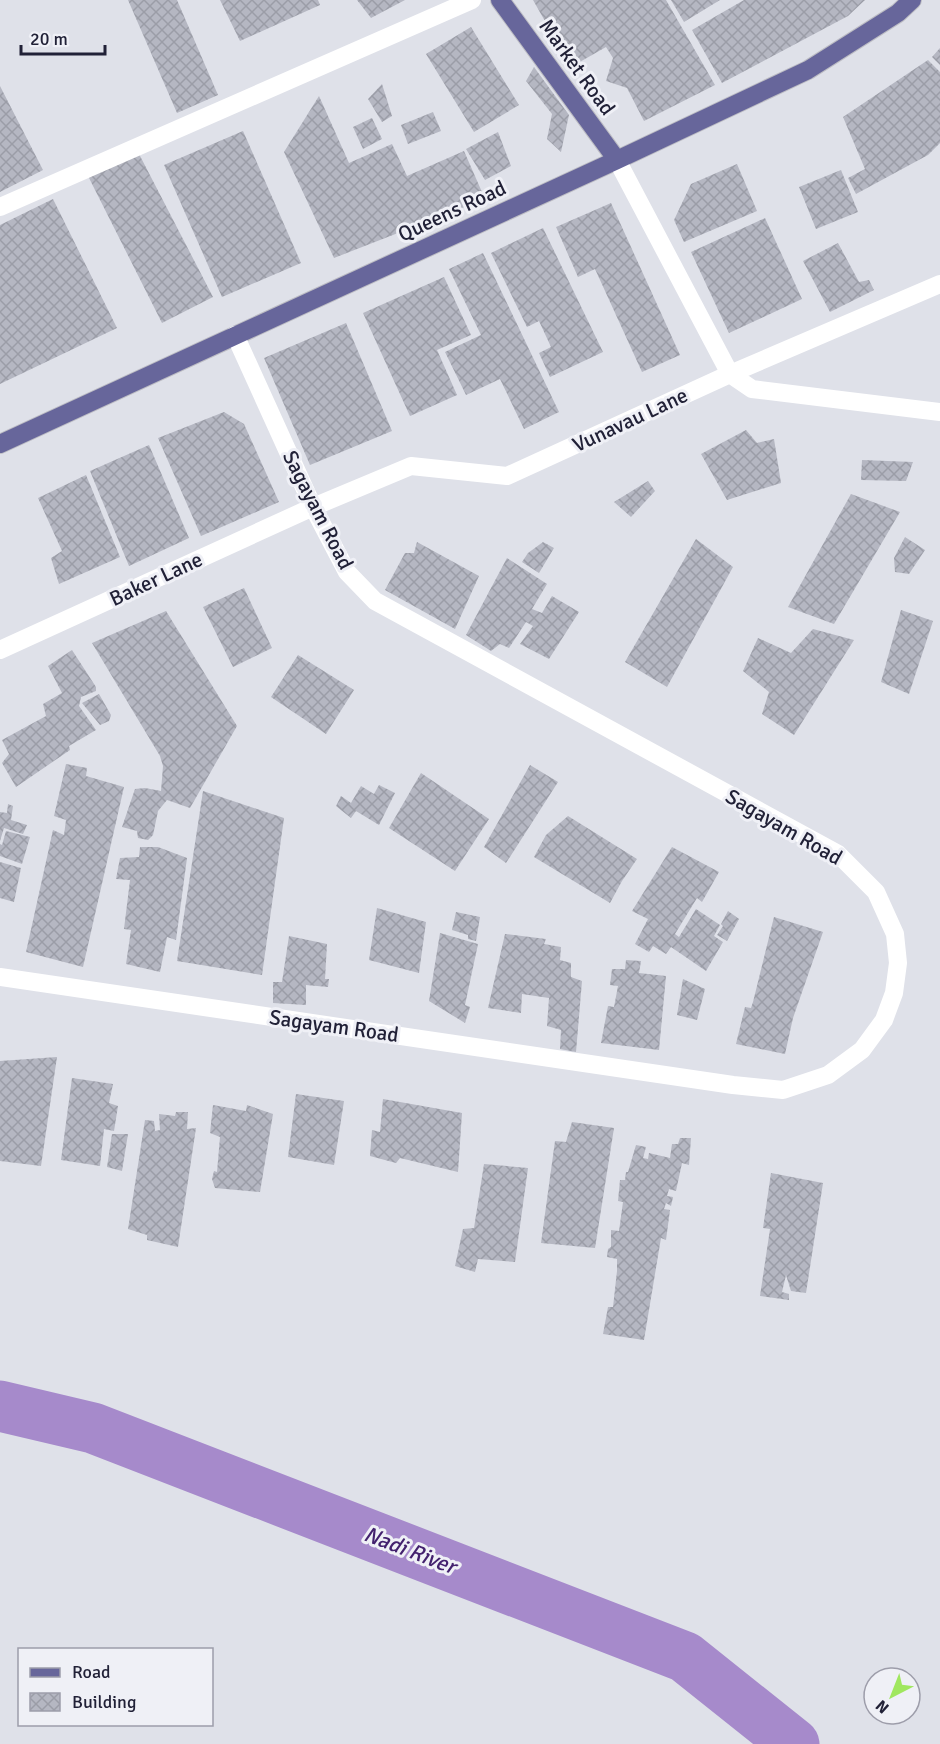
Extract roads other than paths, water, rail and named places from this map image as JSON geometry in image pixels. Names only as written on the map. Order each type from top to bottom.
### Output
[{"type":"main road","name":"Market Road","points":[[500,0],[617,160]]},
{"type":"main road","name":"Queens Road","points":[[0,444],[808,70],[898,13],[912,0]]},
{"type":"street","points":[[0,207],[472,0]]},
{"type":"street","points":[[617,160],[730,374],[752,389],[940,412]]},
{"type":"street","name":"Vunavau Lane","points":[[312,507],[411,466],[507,476],[730,374],[940,284]]},
{"type":"street","name":"Sagayam Road","points":[[0,977],[721,1084],[783,1090],[828,1076],[862,1050],[884,1020],[894,993],[898,963],[895,934],[876,892],[838,854],[375,601],[347,573],[312,507],[235,335]]},
{"type":"street","name":"Baker Lane","points":[[0,650],[312,507]]},
{"type":"waterway","name":"Nadi River","points":[[0,1406],[93,1428],[685,1657],[794,1744]]}]
